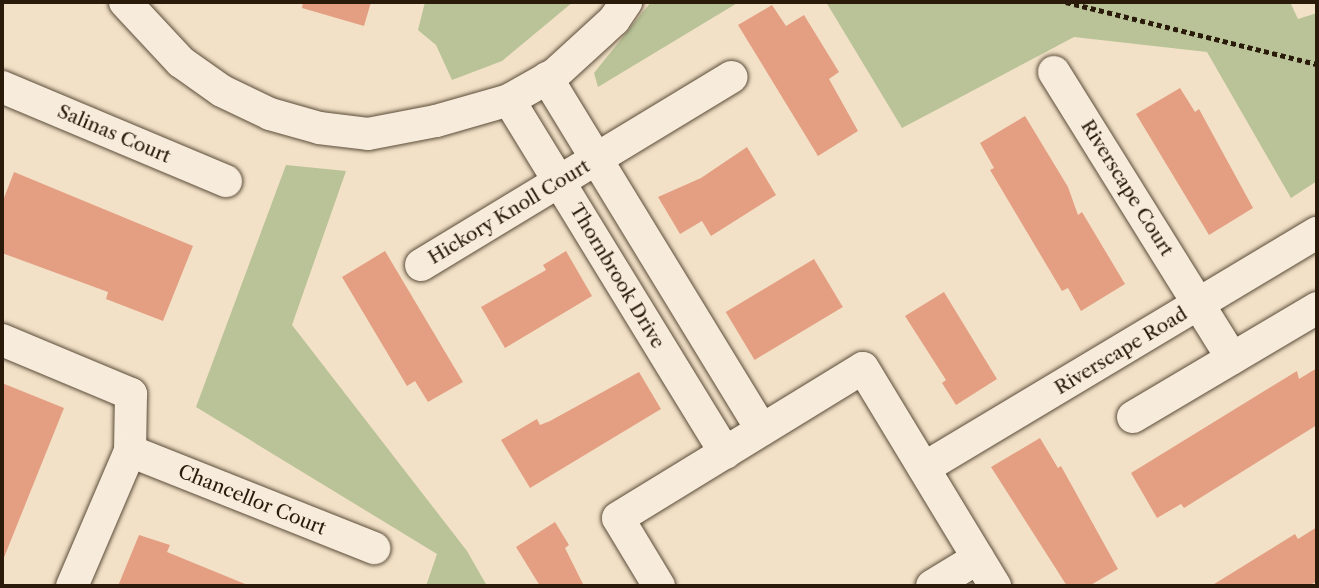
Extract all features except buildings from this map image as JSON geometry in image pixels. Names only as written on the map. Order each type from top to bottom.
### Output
[{"type":"street","points":[[125,2],[181,62],[222,91],[270,114],[318,128],[368,134],[436,121],[509,100],[547,78],[614,20],[626,2]]},
{"type":"street","name":"Riverscape Court","points":[[1054,72],[1232,358]]},
{"type":"street","name":"Hickory Knoll Court","points":[[421,265],[733,77]]},
{"type":"street","points":[[547,78],[762,430]]},
{"type":"street","name":"Salinas Court","points":[[2,87],[226,181]]},
{"type":"street","name":"Thornbrook Drive","points":[[509,100],[725,453]]},
{"type":"street","name":"Riverscape Road","points":[[924,468],[1317,233]]},
{"type":"street","points":[[1133,417],[1317,308]]},
{"type":"street","points":[[2,340],[131,394],[130,451],[72,586]]},
{"type":"street","points":[[659,586],[618,518],[863,368],[995,586]]},
{"type":"street","name":"Chancellor Court","points":[[130,451],[374,548]]},
{"type":"street","points":[[932,586],[978,558]]},
{"type":"path","points":[[1066,2],[1317,64]]},
{"type":"green space","points":[[425,2],[573,2],[502,61],[452,80],[436,45],[418,30]]},
{"type":"green space","points":[[651,2],[739,2],[598,87],[594,73]]},
{"type":"green space","points":[[826,2],[1290,2],[1298,19],[1317,13],[1317,181],[1291,198],[1207,52],[1074,37],[902,128]]},
{"type":"green space","points":[[286,165],[346,171],[292,325],[467,551],[487,586],[426,586],[437,554],[196,407]]}]
